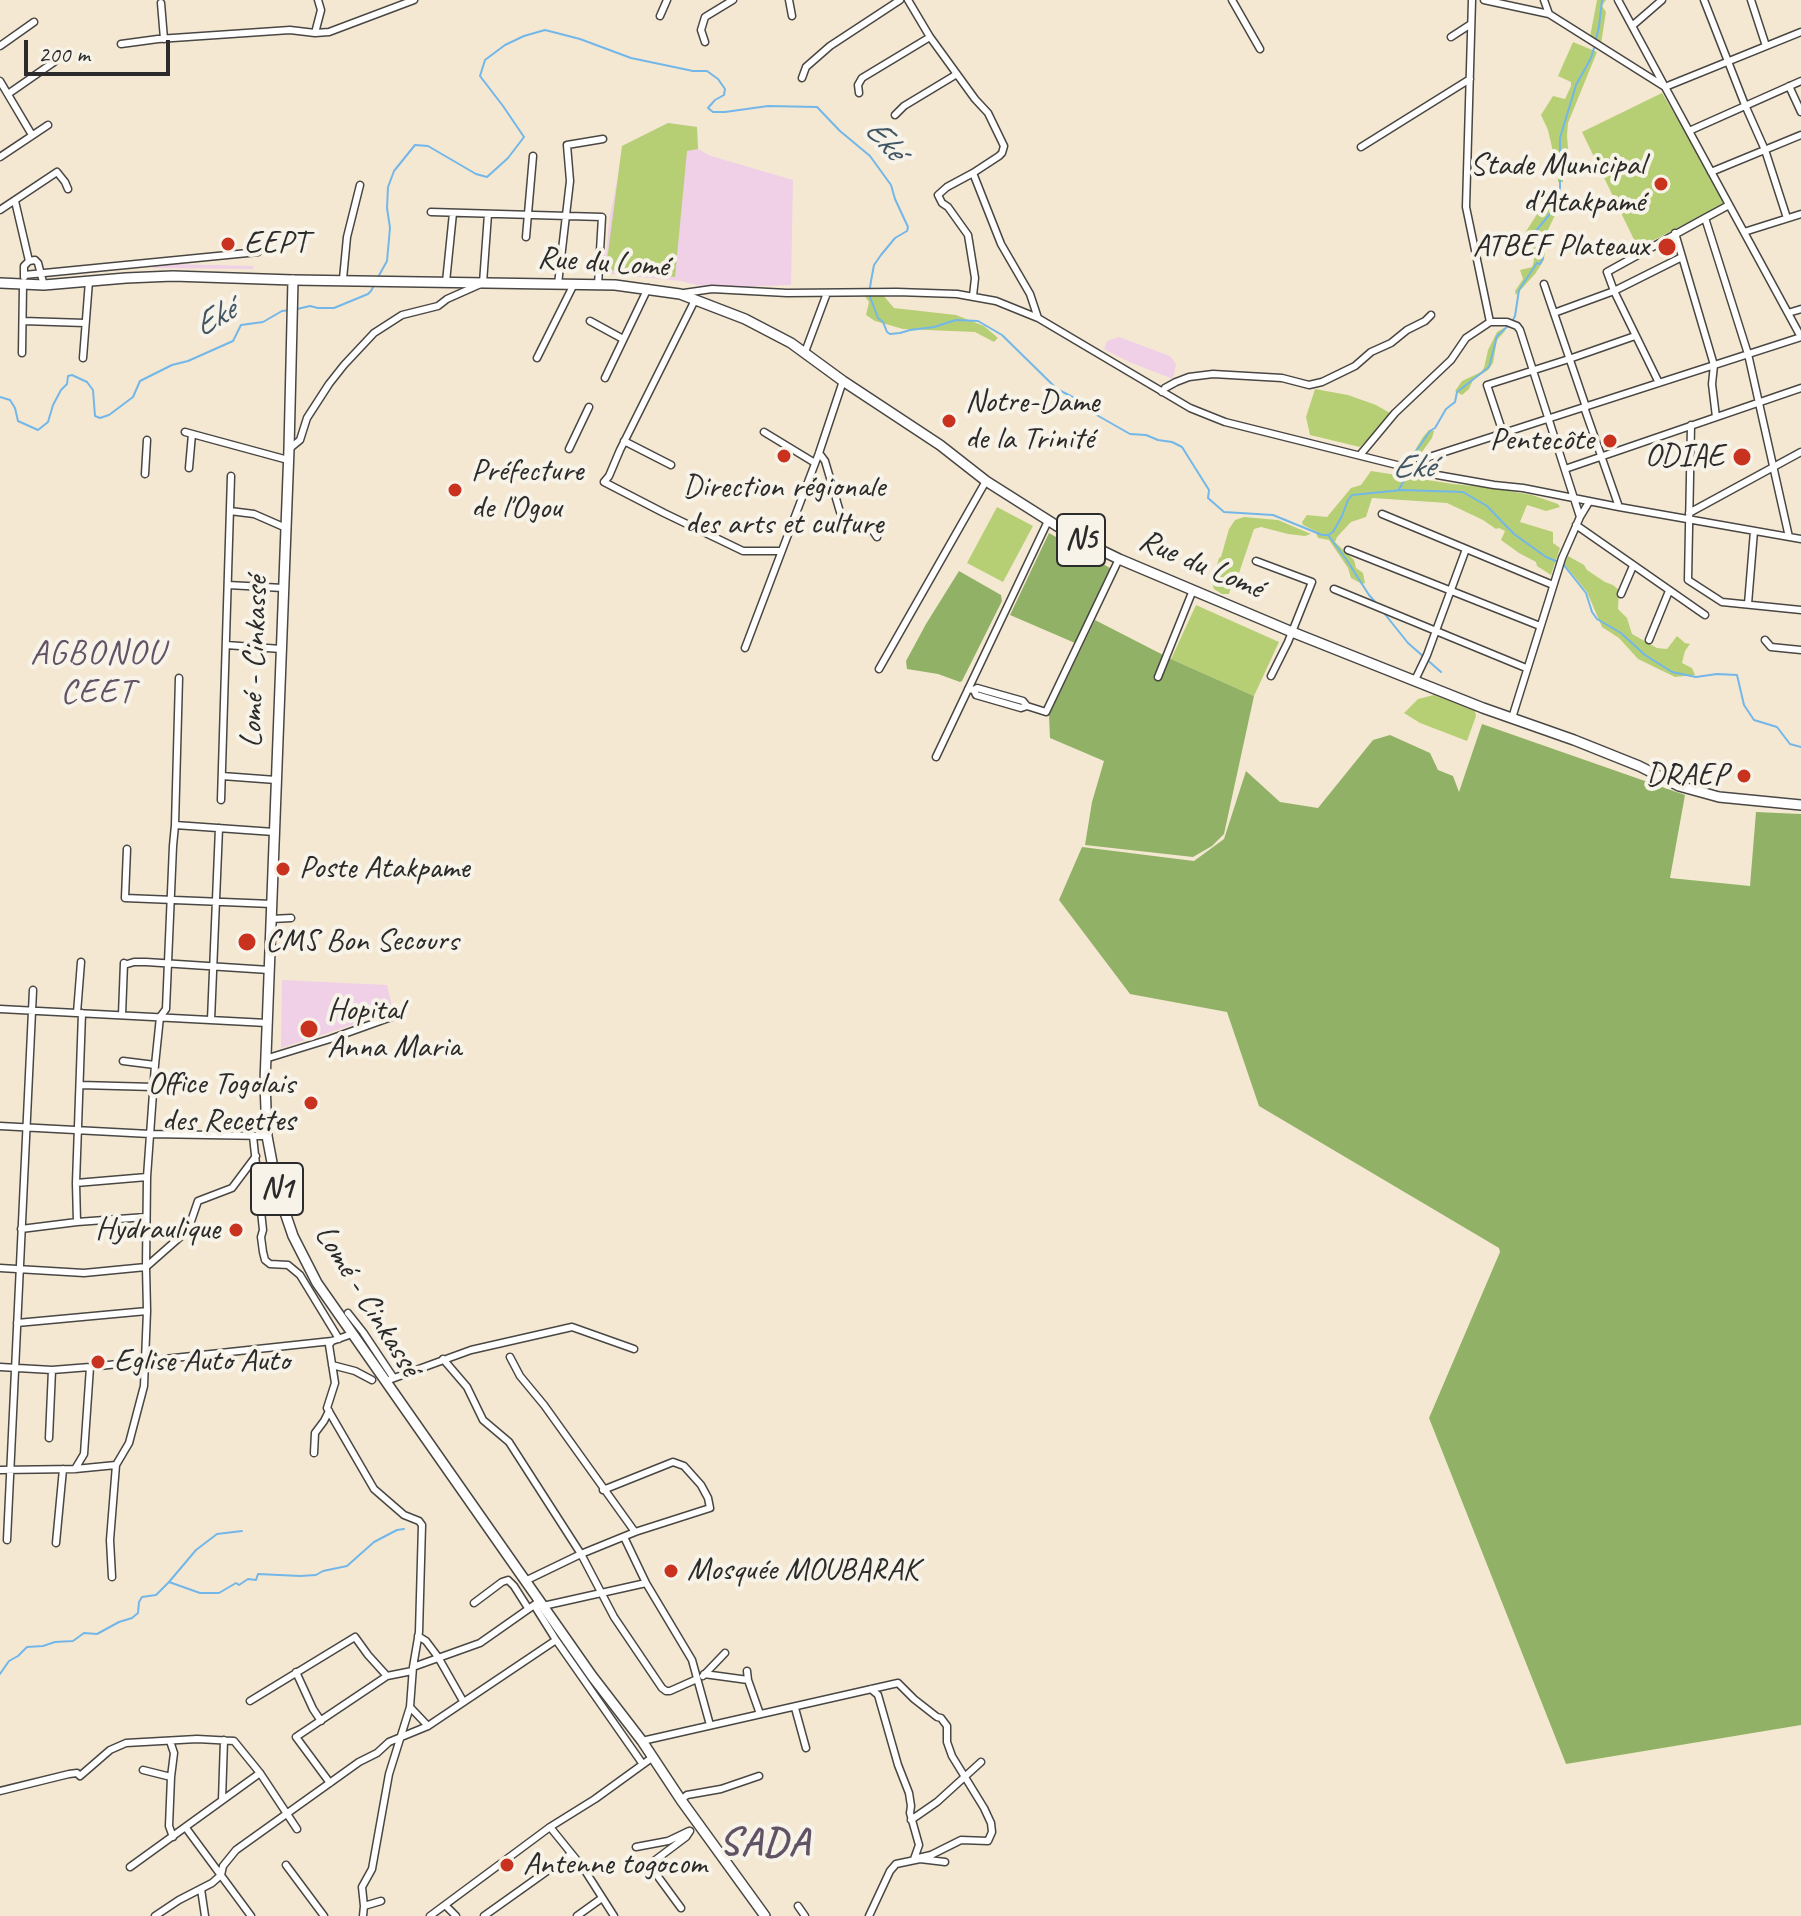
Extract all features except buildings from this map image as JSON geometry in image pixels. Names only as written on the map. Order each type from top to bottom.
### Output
[{"type":"main road","points":[[0,281],[89,281],[173,276],[293,280]]},
{"type":"main road","name":"N5","points":[[293,280],[343,279]]},
{"type":"main road","name":"Rue du Lomé","points":[[343,279],[598,285],[648,288],[680,294],[745,319],[805,352],[940,445],[986,481],[1085,543],[1119,559],[1292,632],[1639,766],[1679,786],[1719,797],[1801,805]]},
{"type":"main road","name":"Lomé - Cinkassé","points":[[293,280],[264,1102],[273,1174],[293,1236],[317,1283],[352,1334],[390,1379],[525,1581],[536,1605],[587,1677],[642,1741],[681,1800],[694,1828],[760,1914]]},
{"type":"street","points":[[315,33],[321,10],[318,0]]},
{"type":"street","points":[[121,44],[290,30],[329,32],[414,0]]},
{"type":"street","points":[[660,16],[667,0]]},
{"type":"street","points":[[705,42],[701,30],[705,17],[733,0]]},
{"type":"street","points":[[789,0],[792,16]]},
{"type":"street","points":[[802,78],[806,67],[830,46],[900,0]]},
{"type":"street","points":[[908,0],[930,37],[988,113],[1004,146],[1002,153],[938,195],[968,235],[975,278],[973,296]]},
{"type":"street","points":[[1232,0],[1260,49]]},
{"type":"street","points":[[1472,0],[1466,207],[1490,322]]},
{"type":"street","points":[[1484,0],[1549,14],[1665,87]]},
{"type":"street","points":[[1544,0],[1549,14]]},
{"type":"street","points":[[1420,460],[1801,337],[1618,0]]},
{"type":"street","points":[[1632,26],[1662,0]]},
{"type":"street","points":[[1704,0],[1765,150],[1787,218]]},
{"type":"street","points":[[1751,0],[1766,46]]},
{"type":"street","points":[[161,3],[164,39]]},
{"type":"street","points":[[0,46],[34,22]]},
{"type":"street","points":[[1451,37],[1471,24]]},
{"type":"street","points":[[1665,87],[1801,32]]},
{"type":"street","points":[[859,93],[858,85],[862,78],[930,37]]},
{"type":"street","points":[[8,94],[54,62]]},
{"type":"street","points":[[895,115],[904,106],[957,74]]},
{"type":"street","points":[[1361,147],[1470,79]]},
{"type":"street","points":[[0,81],[32,135]]},
{"type":"street","points":[[1689,131],[1801,81]]},
{"type":"street","points":[[1789,86],[1801,112]]},
{"type":"street","points":[[0,157],[48,125]]},
{"type":"street","points":[[1711,172],[1801,135]]},
{"type":"street","points":[[558,284],[570,181],[567,145],[603,139]]},
{"type":"street","points":[[526,237],[533,156]]},
{"type":"street","points":[[0,210],[57,172],[68,189]]},
{"type":"street","points":[[973,173],[1001,244],[1024,281],[1038,318]]},
{"type":"street","points":[[343,279],[347,237],[360,185]]},
{"type":"street","points":[[15,201],[29,261]]},
{"type":"street","points":[[1659,383],[1607,272],[1729,205]]},
{"type":"street","points":[[431,212],[602,217],[598,285]]},
{"type":"street","points":[[446,282],[453,213]]},
{"type":"street","points":[[289,449],[300,440],[307,418],[329,384],[374,333],[402,315],[438,306],[483,283],[488,214]]},
{"type":"street","points":[[1744,232],[1801,214]]},
{"type":"street","points":[[1705,218],[1748,354],[1789,537]]},
{"type":"street","points":[[1675,233],[1714,365],[1712,384],[1716,417]]},
{"type":"street","points":[[23,281],[258,252]]},
{"type":"street","points":[[1554,313],[1614,291],[1682,257]]},
{"type":"street","points":[[22,353],[24,266],[35,260],[46,279]]},
{"type":"street","points":[[83,358],[89,281]]},
{"type":"street","points":[[537,358],[574,284]]},
{"type":"street","points":[[1544,284],[1619,507]]},
{"type":"street","points":[[605,378],[648,288]]},
{"type":"street","points":[[680,294],[712,289],[973,296],[1008,304],[1038,318],[1190,408],[1225,422],[1494,485],[1689,516],[1801,539]]},
{"type":"street","points":[[805,352],[827,293]]},
{"type":"street","points":[[695,300],[604,482],[743,551],[781,551]]},
{"type":"street","points":[[1788,313],[1801,309]]},
{"type":"street","points":[[1162,392],[1189,377],[1213,374],[1282,378],[1309,385],[1322,382],[1355,366],[1371,352],[1391,343],[1431,315]]},
{"type":"street","points":[[23,321],[85,323]]},
{"type":"street","points":[[590,321],[623,339]]},
{"type":"street","points":[[1360,455],[1395,413],[1451,360],[1466,338],[1490,322],[1509,323],[1520,330],[1580,517]]},
{"type":"street","points":[[1503,433],[1487,385],[1635,336]]},
{"type":"street","points":[[745,648],[843,381]]},
{"type":"street","points":[[1565,469],[1801,388]]},
{"type":"street","points":[[569,449],[589,407]]},
{"type":"street","points":[[1691,425],[1688,580],[1722,602],[1801,610]]},
{"type":"street","points":[[764,432],[815,463]]},
{"type":"street","points":[[189,468],[189,433],[288,460]]},
{"type":"street","points":[[145,474],[147,440]]},
{"type":"street","points":[[624,441],[671,465]]},
{"type":"street","points":[[1689,516],[1801,452]]},
{"type":"street","points":[[819,453],[825,461],[840,512],[867,526],[877,537]]},
{"type":"street","points":[[221,800],[231,476]]},
{"type":"street","points":[[879,669],[986,481]]},
{"type":"street","points":[[1512,718],[1562,558],[1589,502]]},
{"type":"street","points":[[230,511],[254,514],[286,528]]},
{"type":"street","points":[[1382,514],[1553,585]]},
{"type":"street","points":[[936,757],[971,690],[1048,521]]},
{"type":"street","points":[[1576,525],[1705,615]]},
{"type":"street","points":[[1748,604],[1754,531]]},
{"type":"street","points":[[1415,680],[1466,549]]},
{"type":"street","points":[[1348,550],[1540,626]]},
{"type":"street","points":[[971,690],[976,695],[1046,712],[1119,559]]},
{"type":"street","points":[[1256,561],[1312,582],[1271,676]]},
{"type":"street","points":[[1621,594],[1633,566]]},
{"type":"street","points":[[228,585],[283,588]]},
{"type":"street","points":[[1334,589],[1526,668]]},
{"type":"street","points":[[1158,677],[1193,590]]},
{"type":"street","points":[[1649,640],[1669,591]]},
{"type":"street","points":[[1765,640],[1771,647],[1801,650]]},
{"type":"street","points":[[226,645],[281,649]]},
{"type":"street","points":[[112,1577],[110,1540],[116,1465],[129,1443],[144,1386],[147,1177],[160,1017],[166,1009],[179,678]]},
{"type":"street","points":[[222,776],[276,780]]},
{"type":"street","points":[[175,825],[274,832]]},
{"type":"street","points":[[211,1020],[219,828]]},
{"type":"street","points":[[127,849],[125,898],[272,904]]},
{"type":"street","points":[[271,919],[291,918]]},
{"type":"street","points":[[77,1222],[81,962]]},
{"type":"street","points":[[122,1015],[124,964],[167,963],[269,970]]},
{"type":"street","points":[[7,1540],[33,990]]},
{"type":"street","points":[[0,1009],[267,1023]]},
{"type":"street","points":[[265,1059],[397,1015]]},
{"type":"street","points":[[123,1061],[155,1065]]},
{"type":"street","points":[[80,1085],[154,1087]]},
{"type":"street","points":[[0,1126],[267,1136]]},
{"type":"street","points":[[253,1136],[265,1260],[270,1264],[288,1265],[300,1275],[336,1340]]},
{"type":"street","points":[[0,1268],[84,1273],[146,1267],[188,1230],[198,1201],[232,1188],[256,1156]]},
{"type":"street","points":[[76,1183],[147,1177]]},
{"type":"street","points":[[21,1229],[146,1217]]},
{"type":"street","points":[[17,1323],[147,1311]]},
{"type":"street","points":[[348,1313],[363,1332],[390,1379],[471,1350],[572,1327],[634,1349]]},
{"type":"street","points":[[0,1367],[52,1370],[90,1367],[336,1340],[352,1334]]},
{"type":"street","points":[[336,1340],[329,1345],[335,1383],[327,1408],[374,1489],[404,1515],[421,1523],[421,1602],[410,1707],[389,1774],[372,1869],[362,1887],[363,1916]]},
{"type":"street","points":[[510,1357],[520,1376],[635,1532]]},
{"type":"street","points":[[443,1359],[467,1387],[483,1420],[509,1442],[581,1554],[614,1617],[662,1688],[670,1691],[700,1679],[748,1680]]},
{"type":"street","points":[[332,1365],[355,1371],[372,1380]]},
{"type":"street","points":[[75,1469],[84,1454],[90,1367]]},
{"type":"street","points":[[49,1438],[52,1370]]},
{"type":"street","points":[[314,1453],[315,1433],[329,1411]]},
{"type":"street","points":[[525,1581],[635,1532],[710,1508],[708,1498],[684,1466],[673,1462],[603,1490]]},
{"type":"street","points":[[0,1470],[116,1465]]},
{"type":"street","points":[[56,1543],[63,1469]]},
{"type":"street","points":[[624,1537],[646,1583],[692,1660],[700,1679],[710,1725]]},
{"type":"street","points":[[474,1603],[508,1580],[536,1605],[556,1640],[587,1677],[642,1763]]},
{"type":"street","points":[[330,1783],[296,1737],[387,1676],[480,1643],[536,1605],[646,1583]]},
{"type":"street","points":[[418,1636],[438,1657],[463,1701]]},
{"type":"street","points":[[250,1701],[355,1637],[387,1676]]},
{"type":"street","points":[[155,1916],[221,1875],[223,1866],[236,1850],[359,1762],[377,1753],[389,1742],[428,1726],[556,1640]]},
{"type":"street","points":[[700,1679],[725,1653]]},
{"type":"street","points":[[747,1671],[760,1714]]},
{"type":"street","points":[[296,1672],[321,1721]]},
{"type":"street","points":[[642,1741],[898,1683],[947,1726],[947,1742],[952,1756],[991,1823],[992,1832],[988,1841],[961,1840],[931,1855],[896,1864],[869,1916]]},
{"type":"street","points":[[871,1689],[878,1695],[909,1793],[911,1820],[919,1845],[914,1859]]},
{"type":"street","points":[[410,1707],[428,1726]]},
{"type":"street","points":[[795,1708],[806,1748]]},
{"type":"street","points":[[0,1791],[69,1774],[77,1773],[80,1776],[110,1750],[126,1743],[197,1739],[234,1741],[260,1773],[297,1829]]},
{"type":"street","points":[[222,1801],[224,1740]]},
{"type":"street","points":[[170,1741],[174,1753],[169,1826],[173,1837]]},
{"type":"street","points":[[430,1916],[550,1827],[653,1757]]},
{"type":"street","points":[[911,1820],[937,1802],[981,1762]]},
{"type":"street","points":[[143,1770],[171,1777]]},
{"type":"street","points":[[130,1867],[260,1773]]},
{"type":"street","points":[[681,1800],[687,1795],[721,1789],[759,1776]]},
{"type":"street","points":[[550,1827],[584,1869],[614,1916]]},
{"type":"street","points":[[186,1828],[251,1916]]},
{"type":"street","points":[[636,1847],[668,1841],[694,1828]]},
{"type":"street","points":[[681,1908],[659,1878],[654,1861],[694,1828]]},
{"type":"street","points":[[484,1916],[571,1854]]},
{"type":"street","points":[[914,1859],[945,1862]]},
{"type":"street","points":[[286,1865],[324,1916]]},
{"type":"street","points":[[201,1889],[205,1916]]},
{"type":"street","points":[[577,1916],[602,1898]]},
{"type":"street","points":[[364,1906],[381,1901]]},
{"type":"street","points":[[445,1905],[456,1916]]},
{"type":"street","points":[[798,1906],[805,1916]]},
{"type":"shaded area","points":[[668,123],[697,127],[698,149],[711,156],[793,180],[791,285],[701,286],[604,271],[622,146]]},
{"type":"shaded area","points":[[153,265],[253,266],[253,269],[153,268]]},
{"type":"shaded area","points":[[1119,337],[1170,356],[1176,364],[1173,379],[1104,349],[1107,341]]},
{"type":"shaded area","name":"Hopital Anna Maria","points":[[282,980],[387,985],[393,1010],[281,1048]]},
{"type":"green space","points":[[1597,0],[1606,0],[1602,6],[1606,12],[1601,44],[1590,37]]},
{"type":"green space","points":[[1573,42],[1597,52],[1568,123],[1569,160],[1563,165],[1563,182],[1558,182],[1558,169],[1551,160],[1553,152],[1541,115],[1553,96],[1565,99],[1571,86],[1571,82],[1558,76]]},
{"type":"green space","name":"Stade Municipal d'Atakpamé","points":[[1662,93],[1725,204],[1638,248],[1582,132]]},
{"type":"green space","points":[[668,123],[697,127],[698,149],[687,151],[675,277],[609,270],[606,268],[622,146]]},
{"type":"green space","points":[[1554,197],[1558,200],[1556,213],[1540,246],[1545,250],[1544,260],[1516,295],[1515,291],[1523,279],[1520,270],[1532,267],[1534,261],[1532,245],[1525,233],[1544,203]]},
{"type":"green space","points":[[864,295],[883,295],[894,308],[956,315],[984,326],[998,338],[994,342],[975,332],[903,329],[875,321],[866,315],[869,302]]},
{"type":"green space","points":[[1504,328],[1488,370],[1473,380],[1462,395],[1455,391],[1462,381],[1481,372],[1497,332]]},
{"type":"green space","points":[[1315,389],[1348,395],[1390,413],[1360,447],[1310,435],[1306,417]]},
{"type":"green space","points":[[1429,430],[1434,431],[1432,438],[1410,465],[1412,455]]},
{"type":"green space","points":[[1371,471],[1532,495],[1558,504],[1560,507],[1546,511],[1527,505],[1520,522],[1553,532],[1553,543],[1560,548],[1551,575],[1501,540],[1505,531],[1447,503],[1372,498],[1366,517],[1351,522],[1335,542],[1354,560],[1356,568],[1363,573],[1365,583],[1351,578],[1348,568],[1329,540],[1318,538],[1315,531],[1302,522],[1307,515],[1327,517],[1351,488],[1361,485]]},
{"type":"green space","points":[[997,507],[1033,526],[1003,582],[967,563]]},
{"type":"green space","points":[[1244,517],[1278,520],[1311,534],[1288,534],[1261,527],[1254,529],[1238,576],[1234,575],[1229,594],[1222,594],[1214,589],[1212,583],[1219,558],[1229,529],[1235,520]]},
{"type":"green space","points":[[1049,533],[1110,568],[1075,643],[1010,615]]},
{"type":"green space","points":[[1568,556],[1619,590],[1618,609],[1627,618],[1632,634],[1657,648],[1667,649],[1677,636],[1690,644],[1682,663],[1692,668],[1695,675],[1675,677],[1638,659],[1619,638],[1602,627],[1587,592],[1564,564]]},
{"type":"green space","points":[[959,571],[1001,595],[1002,601],[960,682],[938,674],[907,669],[906,661]]},
{"type":"green space","points":[[1196,605],[1279,642],[1254,696],[1171,659]]},
{"type":"green space","points":[[1095,620],[1171,659],[1254,696],[1224,834],[1212,846],[1193,857],[1085,845],[1092,802],[1104,761],[1050,738],[1049,715]]},
{"type":"green space","points":[[1434,695],[1475,711],[1467,741],[1420,723],[1404,713],[1418,699]]},
{"type":"green space","points":[[1482,724],[1685,795],[1670,878],[1750,886],[1756,812],[1801,814],[1801,1725],[1566,1764],[1429,1418],[1500,1252],[1499,1248],[1259,1106],[1227,1012],[1130,994],[1059,900],[1082,847],[1194,861],[1224,839],[1246,771],[1280,802],[1318,808],[1373,740],[1390,735],[1430,753],[1438,770],[1453,776],[1459,792]]},
{"type":"waterway","points":[[1596,39],[1602,0]]},
{"type":"waterway","name":"Eké","points":[[377,279],[387,261],[390,228],[388,187],[394,171],[415,145],[428,146],[476,174],[487,177],[508,158],[524,137],[480,76],[485,60],[524,36],[545,30],[631,58],[707,71],[725,89],[724,95],[708,108],[713,112],[768,106],[817,107],[870,156],[891,185],[908,227],[874,265],[871,281],[869,294],[878,318],[890,334],[956,320],[978,321],[1002,335],[1057,389],[1090,406],[1095,414],[1130,434],[1146,435],[1182,447],[1209,490],[1208,498],[1224,512],[1273,515],[1328,535],[1333,532],[1352,495],[1402,490],[1463,492],[1487,506],[1514,534],[1546,557],[1563,564],[1586,593],[1597,619],[1621,633],[1645,655],[1672,672],[1696,677],[1737,675],[1744,705],[1754,720],[1777,727],[1790,744],[1801,747]]},
{"type":"waterway","points":[[1513,320],[1519,290],[1543,258],[1530,238],[1549,215],[1560,188],[1560,138],[1576,85],[1595,45]]},
{"type":"waterway","name":"Eké","points":[[297,309],[310,306],[334,308],[368,294],[374,285]]},
{"type":"waterway","name":"Eké","points":[[0,397],[10,400],[18,421],[38,430],[48,422],[53,405],[67,384],[68,376],[72,375],[87,382],[93,390],[95,416],[100,418],[133,397],[140,381],[233,341],[241,325],[263,322],[282,311],[291,310]]},
{"type":"waterway","points":[[1399,489],[1410,460],[1446,409],[1455,402],[1457,392],[1489,367],[1497,336],[1509,325]]},
{"type":"waterway","points":[[1328,535],[1377,604]]},
{"type":"waterway","points":[[1384,613],[1408,643],[1441,672]]},
{"type":"waterway","points":[[0,1674],[9,1661],[27,1647],[73,1641],[84,1633],[97,1634],[132,1618],[138,1613],[142,1597],[156,1595],[169,1582],[200,1593],[219,1593],[236,1583],[239,1585],[248,1579],[256,1580],[258,1574],[316,1575],[347,1566],[374,1542],[404,1529]]},
{"type":"waterway","points":[[169,1582],[196,1550],[217,1534],[242,1531]]},
{"type":"place","name":"Stade Municipal d'Atakpamé","points":[[1661,184]]},
{"type":"place","name":"EEPT","points":[[228,244]]},
{"type":"place","name":"ATBEF Plateaux","points":[[1667,247]]},
{"type":"place","name":"Notre-Dame de la Trinité","points":[[949,421]]},
{"type":"place","name":"Pentecôte","points":[[1610,441]]},
{"type":"place","name":"Direction régionale des arts et culture","points":[[784,456]]},
{"type":"place","name":"ODIAE","points":[[1742,457]]},
{"type":"place","name":"Préfecture de l'Ogou","points":[[455,490]]},
{"type":"place","name":"DRAEP","points":[[1744,776]]},
{"type":"place","name":"Poste Atakpame","points":[[283,869]]},
{"type":"place","name":"CMS Bon Secours","points":[[247,942]]},
{"type":"place","name":"Hopital Anna Maria","points":[[309,1029]]},
{"type":"place","name":"Office Togolais des Recettes","points":[[311,1103]]},
{"type":"place","name":"Hydraulique","points":[[236,1230]]},
{"type":"place","name":"Eglise Auto Auto","points":[[98,1362]]},
{"type":"place","name":"Mosquée MOUBARAK","points":[[671,1571]]},
{"type":"place","name":"Antenne togocom","points":[[507,1865]]},
{"type":"district","name":"AGBONOU CEET","points":[[98,674]]},
{"type":"district","name":"SADA","points":[[765,1844]]}]
